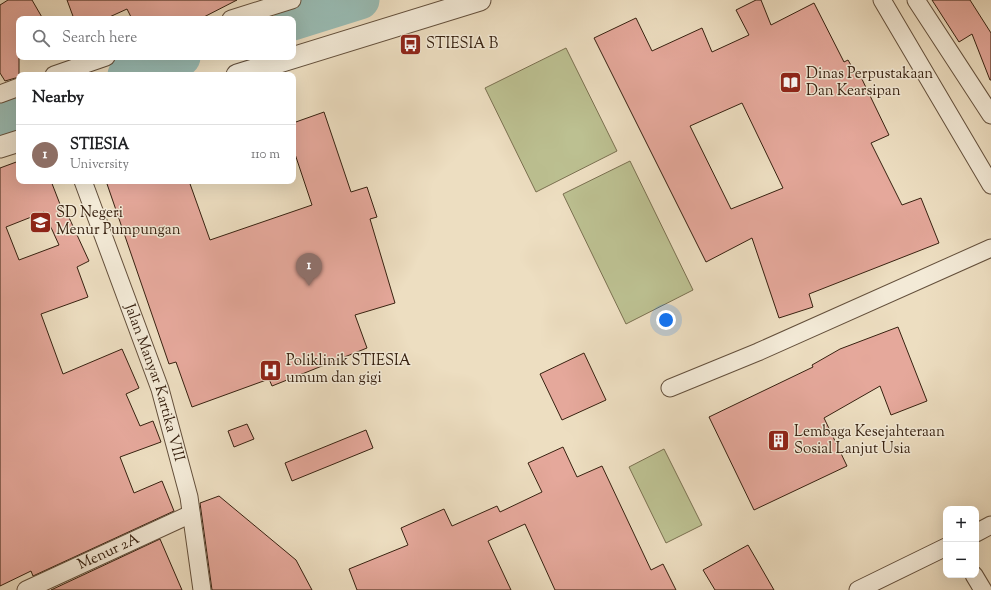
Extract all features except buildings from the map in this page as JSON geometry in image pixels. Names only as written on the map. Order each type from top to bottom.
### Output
[{"type":"street","points":[[241,16],[292,0]]},
{"type":"street","points":[[296,55],[445,5],[480,0]]},
{"type":"street","points":[[882,0],[991,186]]},
{"type":"street","points":[[916,0],[991,115]]},
{"type":"street","points":[[63,72],[97,60]]},
{"type":"street","points":[[246,72],[282,60]]},
{"type":"street","points":[[0,94],[16,88]]},
{"type":"street","points":[[0,147],[16,142]]},
{"type":"street","name":"Jalan Manyar Kartika VIII","points":[[84,184],[160,389],[189,497],[202,590]]},
{"type":"street","points":[[670,388],[758,352],[991,248]]},
{"type":"street","name":"Menur 2A","points":[[26,590],[191,514]]},
{"type":"street","points":[[979,531],[991,525]]},
{"type":"street","points":[[858,590],[943,548]]},
{"type":"street","points":[[976,578],[983,590]]},
{"type":"green space","points":[[566,48],[617,151],[536,192],[485,88]]},
{"type":"green space","points":[[630,161],[693,290],[626,324],[563,194]]},
{"type":"green space","points":[[664,449],[702,525],[666,543],[629,467]]},
{"type":"waterway","points":[[296,20],[360,0]]},
{"type":"waterway","points":[[136,72],[172,60]]},
{"type":"waterway","points":[[0,117],[16,112]]},
{"type":"place","name":"STIESIA B","points":[[411,44]]},
{"type":"place","name":"Dinas Perpustakaan Dan Kearsipan","points":[[790,83]]},
{"type":"place","name":"SD Negeri Menur Pumpungan","points":[[40,222]]},
{"type":"place","name":"STIESIA","points":[[309,286]]},
{"type":"place","name":"Poliklinik STIESIA umum dan gigi","points":[[270,370]]},
{"type":"place","name":"Lembaga Kesejahteraan Sosial Lanjut Usia","points":[[778,441]]}]
